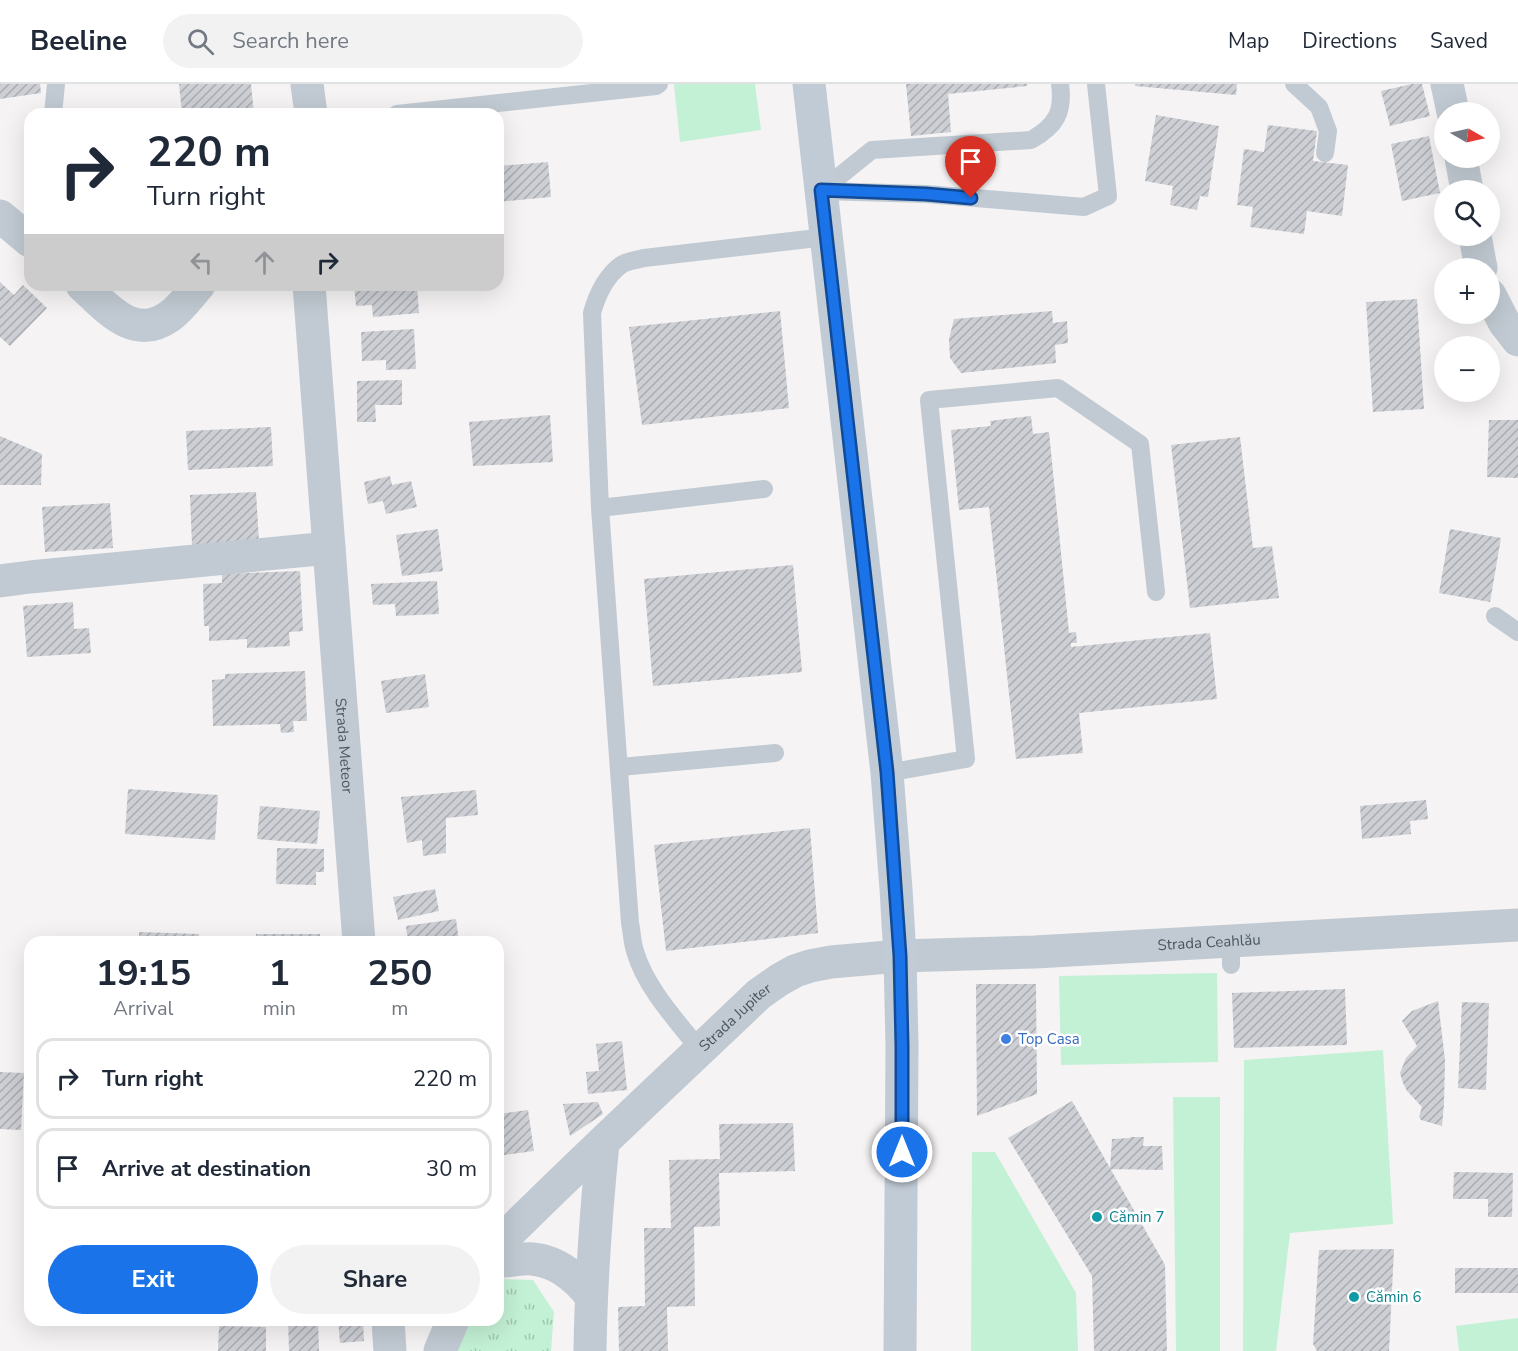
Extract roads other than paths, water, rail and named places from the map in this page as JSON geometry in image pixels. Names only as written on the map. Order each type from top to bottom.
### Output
[{"type":"main road","points":[[809,84],[887,772],[900,956],[902,1058],[900,1351]]},
{"type":"street","points":[[307,84],[310,108]]},
{"type":"street","points":[[1447,84],[1451,102]]},
{"type":"street","points":[[0,216],[24,236]]},
{"type":"street","points":[[89,291],[115,315],[136,325],[148,325],[170,316],[193,291]]},
{"type":"street","name":"Strada Meteor","points":[[309,291],[359,936]]},
{"type":"street","points":[[1500,314],[1518,340]]},
{"type":"street","points":[[0,581],[329,548]]},
{"type":"street","name":"Strada Ceahlău","points":[[900,956],[1035,952],[1231,953],[1518,925]]},
{"type":"street","name":"Strada Jupiter","points":[[504,1238],[759,994],[795,971],[810,966],[900,956]]},
{"type":"street","points":[[590,1351],[597,1199],[603,1143]]},
{"type":"street","points":[[504,1261],[531,1259],[546,1262],[569,1273],[591,1296]]},
{"type":"street","points":[[388,1326],[390,1351]]},
{"type":"street","points":[[440,1351],[450,1326]]},
{"type":"lane","points":[[54,108],[56,84]]},
{"type":"lane","points":[[452,108],[659,84]]},
{"type":"lane","points":[[821,190],[872,150],[1031,140],[1052,125],[1058,115],[1062,100],[1060,84]]},
{"type":"lane","points":[[821,190],[926,194],[1084,207],[1108,196],[1096,84]]},
{"type":"lane","points":[[1294,84],[1319,107],[1328,131],[1324,153]]},
{"type":"lane","points":[[700,1050],[653,989],[643,971],[635,951],[630,923],[600,508],[592,314],[598,294],[609,277],[622,264],[644,258],[826,237]]},
{"type":"lane","points":[[887,772],[966,759],[929,400],[1058,388],[1140,444],[1156,591]]},
{"type":"lane","points":[[600,508],[764,489]]},
{"type":"lane","points":[[1495,616],[1518,632]]},
{"type":"lane","points":[[620,767],[775,753]]},
{"type":"place","name":"Top Casa","points":[[1006,1039]]},
{"type":"place","name":"Cămin 7","points":[[1097,1217]]},
{"type":"place","name":"Cămin 6","points":[[1354,1297]]}]
